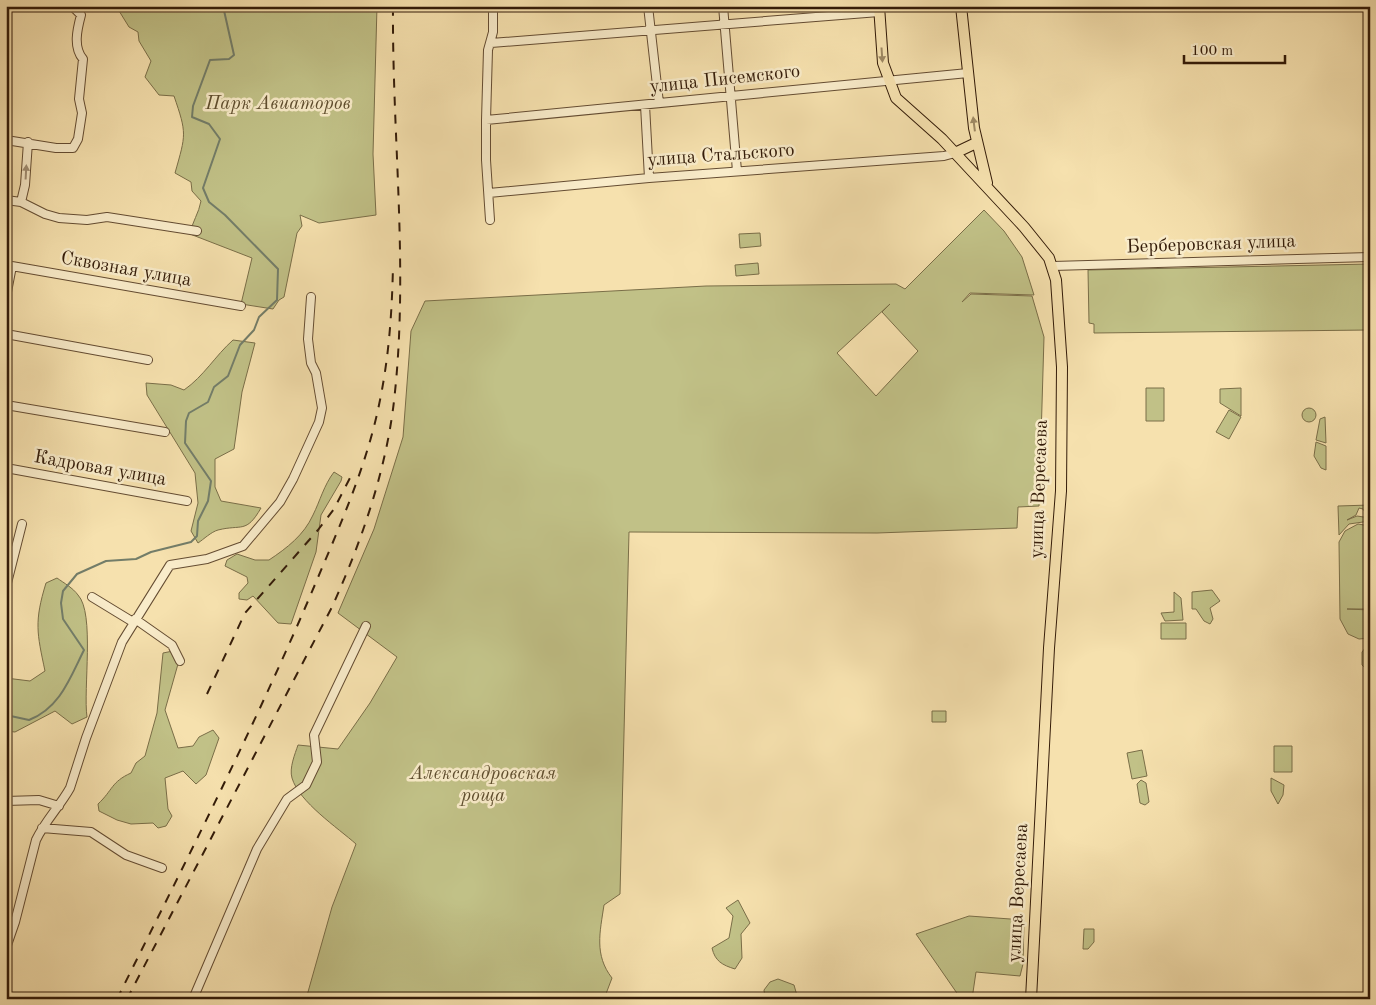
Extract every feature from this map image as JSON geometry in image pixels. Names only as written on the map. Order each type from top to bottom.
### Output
[{"type":"main road","name":"улица Вересаева","points":[[961,6],[976,143],[989,188],[1024,227],[1053,266],[1058,298],[1062,367],[1060,491],[1049,648],[1031,999]]},
{"type":"main road","points":[[879,9],[883,63],[888,80],[901,104],[955,153],[989,188]]},
{"type":"main road","points":[[955,153],[976,143]]},
{"type":"street","points":[[6,140],[28,142],[56,148],[73,148],[78,140],[82,113],[78,99],[83,59],[79,54],[77,31],[80,15],[72,6]]},
{"type":"street","points":[[490,220],[486,160],[486,120],[488,50],[493,32],[493,6]]},
{"type":"street","points":[[648,6],[658,103]]},
{"type":"street","points":[[723,6],[737,171]]},
{"type":"street","points":[[491,43],[879,9]]},
{"type":"street","name":"улица Писемского","points":[[486,120],[968,73]]},
{"type":"street","points":[[645,104],[649,178]]},
{"type":"street","points":[[21,202],[25,185],[28,142]]},
{"type":"street","name":"улица Стальского","points":[[489,193],[649,178],[944,156],[955,153]]},
{"type":"street","points":[[6,200],[21,202],[45,214],[59,218],[86,220],[107,217],[197,231]]},
{"type":"street","name":"Берберовская улица","points":[[1053,266],[1370,257]]},
{"type":"street","points":[[6,297],[9,265]]},
{"type":"street","name":"Сквозная улица","points":[[9,265],[241,306]]},
{"type":"street","points":[[6,948],[30,858],[42,828],[60,806],[70,788],[86,738],[122,642],[134,621],[170,565],[207,559],[243,546],[280,502],[293,479],[319,422],[322,408],[316,373],[311,363],[308,339],[311,297]]},
{"type":"street","points":[[6,334],[148,360]]},
{"type":"street","points":[[6,405],[165,432]]},
{"type":"street","name":"Кадровая улица","points":[[6,468],[187,501]]},
{"type":"street","points":[[6,587],[22,524]]},
{"type":"street","points":[[92,596],[172,645],[180,660]]},
{"type":"street","points":[[193,999],[257,849],[286,799],[306,785],[317,762],[314,735],[366,626]]},
{"type":"street","points":[[6,801],[39,800],[60,806]]},
{"type":"street","points":[[42,828],[91,832],[126,855],[162,868]]},
{"type":"green space","name":"Парк Авиаторов","points":[[116,6],[377,6],[373,154],[376,215],[319,223],[300,215],[302,226],[297,233],[284,297],[279,300],[273,309],[241,304],[252,258],[190,234],[201,201],[192,191],[191,182],[175,173],[184,134],[174,96],[159,95],[145,77],[151,61],[139,41],[138,32],[129,27]]},
{"type":"green space","name":"Александровская роща","points":[[984,210],[1004,231],[1022,257],[1034,295],[970,293],[962,302],[971,294],[1032,296],[1044,337],[1039,506],[1018,507],[1017,528],[877,533],[629,532],[620,894],[604,905],[602,915],[601,952],[606,969],[612,978],[604,999],[306,999],[332,907],[356,844],[302,796],[292,778],[292,766],[298,745],[338,749],[370,703],[397,657],[338,613],[374,529],[403,437],[411,331],[425,301],[706,286],[896,284],[905,289]],"holes":[[[890,304],[882,312],[918,351],[876,396],[837,353]]]},
{"type":"green space","points":[[760,233],[761,246],[740,248],[739,234]]},
{"type":"green space","points":[[758,263],[759,274],[736,276],[735,265]]},
{"type":"green space","points":[[1370,264],[1370,330],[1094,333],[1094,324],[1089,323],[1088,270]]},
{"type":"green space","points":[[233,340],[255,343],[242,392],[234,449],[215,459],[215,487],[221,501],[261,508],[247,525],[215,531],[198,543],[191,531],[198,503],[195,473],[147,395],[146,383],[171,385],[184,390],[198,379]]},
{"type":"green space","points":[[1146,388],[1164,388],[1164,421],[1146,421]]},
{"type":"green space","points":[[1241,388],[1241,416],[1220,403],[1220,389]]},
{"type":"green space","points":[[1306,408],[1312,408],[1316,415],[1312,422],[1306,422],[1302,418],[1302,412]]},
{"type":"green space","points":[[1229,410],[1241,417],[1229,439],[1216,432]]},
{"type":"green space","points":[[1325,417],[1326,443],[1316,440],[1320,419]]},
{"type":"green space","points":[[1316,442],[1326,446],[1326,470],[1321,468],[1314,456]]},
{"type":"green space","points":[[334,472],[342,477],[341,481],[321,515],[316,552],[291,624],[278,623],[253,596],[247,600],[239,599],[239,593],[248,583],[247,577],[225,566],[227,560],[237,554],[255,560],[269,560],[288,546],[305,529]]},
{"type":"green space","points":[[1370,505],[1370,516],[1363,509],[1359,508],[1356,515],[1347,520],[1357,516],[1370,518],[1370,521],[1349,524],[1339,535],[1338,506]]},
{"type":"green space","points":[[1358,524],[1370,526],[1370,609],[1347,609],[1370,610],[1370,638],[1359,639],[1348,634],[1340,619],[1339,542],[1345,531]]},
{"type":"green space","points":[[57,578],[78,595],[83,604],[87,634],[87,717],[72,724],[55,711],[15,732],[6,731],[6,678],[30,681],[45,671],[40,647],[38,618],[46,583]]},
{"type":"green space","points":[[1212,590],[1220,601],[1210,608],[1213,619],[1210,624],[1204,621],[1196,609],[1192,609],[1192,592]]},
{"type":"green space","points":[[1174,592],[1181,598],[1183,620],[1165,621],[1161,613],[1174,612]]},
{"type":"green space","points":[[1161,623],[1186,623],[1186,639],[1161,639]]},
{"type":"green space","points":[[1366,647],[1370,647],[1370,669],[1367,670],[1362,665],[1362,652]]},
{"type":"green space","points":[[173,651],[178,664],[165,710],[178,748],[193,746],[199,737],[213,730],[219,738],[206,775],[196,784],[183,771],[165,778],[168,809],[172,816],[166,826],[158,828],[153,823],[131,824],[117,820],[99,811],[98,804],[116,783],[131,773],[136,763],[145,756],[157,713],[163,653]]},
{"type":"green space","points":[[932,711],[946,711],[946,722],[932,722]]},
{"type":"green space","points":[[1274,746],[1292,746],[1292,772],[1274,772]]},
{"type":"green space","points":[[1142,750],[1147,776],[1132,779],[1127,753]]},
{"type":"green space","points":[[1271,778],[1284,785],[1283,795],[1278,804],[1271,791]]},
{"type":"green space","points":[[1141,780],[1146,783],[1149,802],[1145,805],[1140,803],[1137,784]]},
{"type":"green space","points":[[738,900],[750,923],[741,934],[742,958],[735,969],[720,962],[712,948],[729,938],[733,916],[726,908]]},
{"type":"green space","points":[[969,916],[1024,920],[1023,964],[1020,976],[976,972],[972,999],[961,999],[916,934]]},
{"type":"green space","points":[[1084,929],[1094,929],[1094,942],[1088,949],[1083,949]]},
{"type":"green space","points":[[778,979],[794,985],[798,999],[765,999],[764,990],[770,982]]},
{"type":"waterway","points":[[6,715],[29,720],[40,715],[49,708],[63,691],[74,671],[84,650],[63,619],[61,603],[63,591],[77,574],[106,561],[136,559],[151,552],[191,542],[197,536],[198,521],[208,501],[211,481],[185,443],[186,421],[189,413],[208,402],[214,387],[228,376],[240,345],[254,330],[259,317],[277,300],[278,269],[225,215],[209,202],[203,188],[220,139],[209,124],[192,117],[193,106],[210,60],[229,59],[234,55],[223,6]]},
{"type":"railway","points":[[127,999],[332,607],[353,558],[379,480],[394,401],[400,302],[393,6]]},
{"type":"railway","points":[[117,999],[265,697],[341,523],[367,450],[383,383],[390,334],[393,266]]},
{"type":"railway","points":[[207,694],[245,613],[318,530],[334,509],[352,474]]}]
